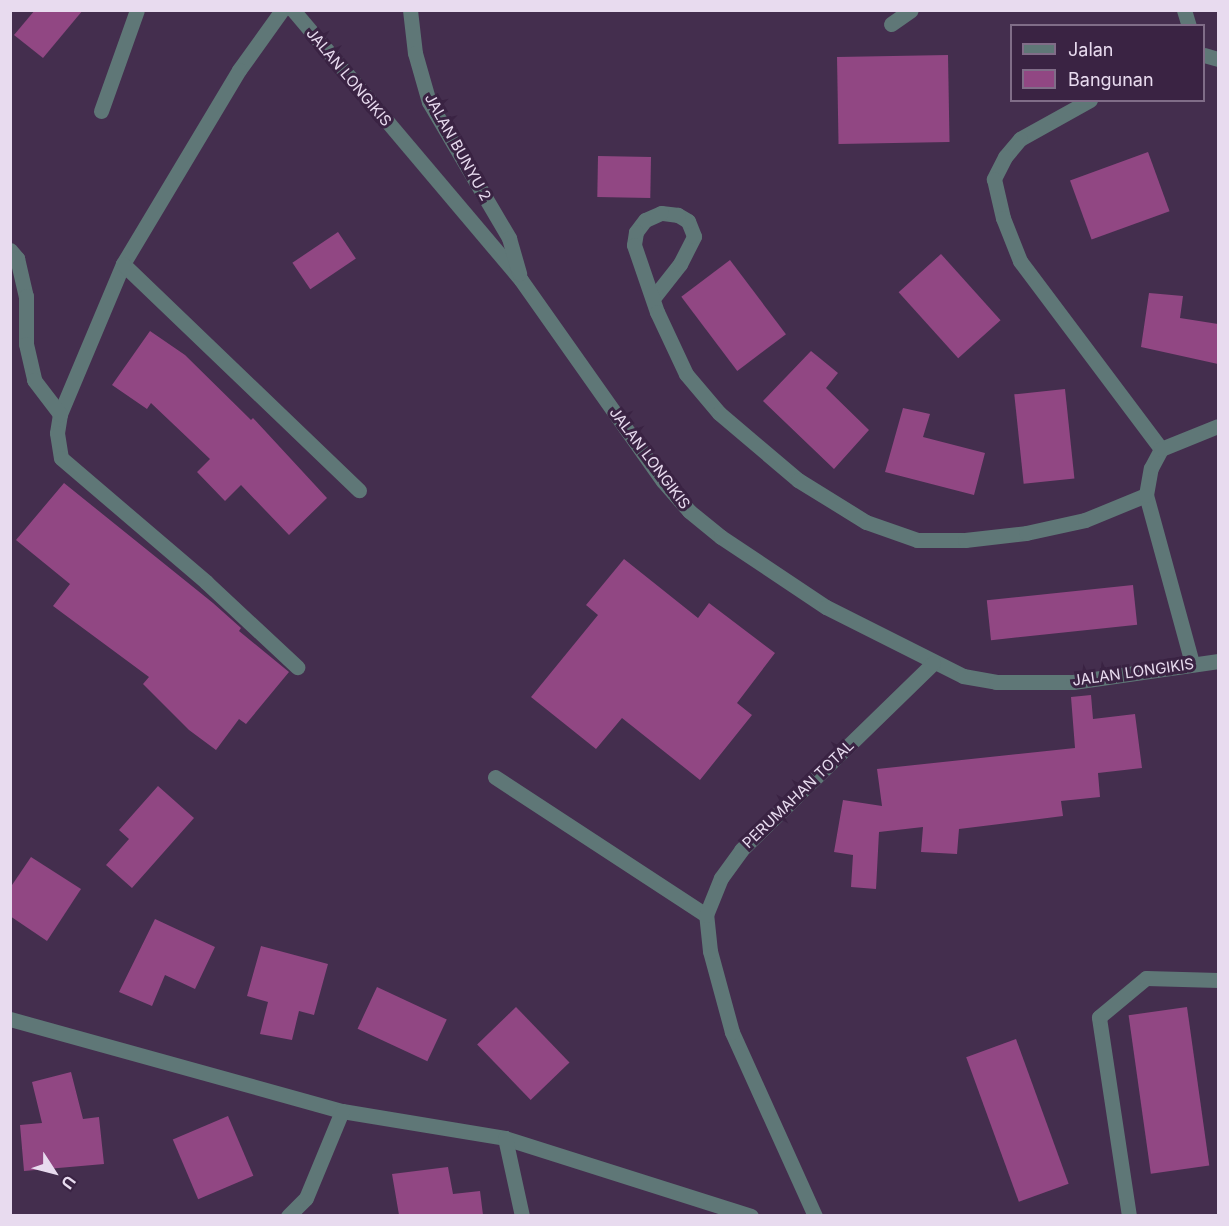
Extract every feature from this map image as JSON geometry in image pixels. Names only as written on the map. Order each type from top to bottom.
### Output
[{"type":"street","points":[[101,111],[137,10]]},
{"type":"street","points":[[282,10],[232,80],[123,264],[60,414],[57,433],[61,458],[206,582],[297,667]]},
{"type":"street","name":"JALAN LONGIKIS","points":[[293,10],[521,280],[663,480],[689,511],[720,537],[826,607],[933,663],[963,676],[996,682],[1073,682],[1218,661]]},
{"type":"street","name":"JALAN BUNYU 2","points":[[410,10],[415,53],[429,102],[509,238],[521,280]]},
{"type":"street","points":[[891,24],[911,10]]},
{"type":"street","points":[[1086,102],[1020,139],[998,172],[996,189],[1003,218],[1020,261],[1161,449]]},
{"type":"street","points":[[654,297],[680,264],[694,236],[688,220],[678,215],[661,213],[645,220],[636,232],[634,245],[654,297],[686,374],[719,413],[798,480],[866,522],[917,540],[965,540],[1026,533],[1085,520],[1146,495]]},
{"type":"street","points":[[10,250],[17,258],[26,296],[26,344],[34,380],[60,414]]},
{"type":"street","points":[[123,264],[359,490]]},
{"type":"street","points":[[1192,663],[1146,495],[1151,468],[1161,449],[1218,426]]},
{"type":"street","name":"PERUMAHAN TOTAL","points":[[815,1215],[732,1032],[710,951],[706,915],[721,878],[741,850],[933,663]]},
{"type":"street","points":[[495,777],[706,915]]},
{"type":"street","points":[[1129,1215],[1099,1017],[1146,978],[1218,980]]},
{"type":"street","points":[[10,1019],[342,1111],[505,1138],[751,1215]]},
{"type":"street","points":[[288,1215],[306,1198],[342,1111]]},
{"type":"street","points":[[505,1138],[522,1215]]},
{"type":"building","points":[[35,10],[83,10],[43,58],[14,35]]},
{"type":"building","points":[[948,55],[950,142],[839,144],[837,57]]},
{"type":"building","points":[[1148,152],[1170,211],[1092,240],[1070,180]]},
{"type":"building","points":[[598,156],[651,157],[650,198],[597,197]]},
{"type":"building","points":[[338,232],[356,259],[310,289],[292,263]]},
{"type":"building","points":[[941,254],[1001,320],[958,358],[899,292]]},
{"type":"building","points":[[730,260],[786,334],[737,371],[681,297]]},
{"type":"building","points":[[1149,293],[1183,296],[1180,318],[1218,324],[1218,364],[1141,347]]},
{"type":"building","points":[[150,331],[185,355],[251,420],[253,418],[327,498],[289,535],[241,485],[225,501],[197,472],[210,459],[151,403],[147,409],[112,385]]},
{"type":"building","points":[[811,351],[838,373],[826,388],[869,430],[834,469],[763,401]]},
{"type":"building","points":[[1065,389],[1074,479],[1024,484],[1014,394]]},
{"type":"building","points":[[903,408],[930,414],[923,437],[985,453],[974,495],[885,472]]},
{"type":"building","points":[[64,483],[213,603],[241,628],[239,631],[289,672],[246,724],[239,719],[216,750],[189,730],[143,684],[149,677],[53,606],[70,584],[16,540]]},
{"type":"building","points":[[624,559],[698,618],[709,603],[775,653],[737,703],[752,715],[700,780],[622,718],[596,749],[531,697],[598,615],[586,605]]},
{"type":"building","points":[[1133,585],[1137,625],[991,640],[987,600]]},
{"type":"building","points":[[1091,695],[1093,719],[1135,714],[1142,768],[1098,773],[1100,797],[1061,801],[1063,816],[959,829],[957,854],[921,852],[923,827],[879,832],[876,889],[851,887],[853,855],[834,852],[843,800],[882,806],[877,769],[1075,748],[1071,697]]},
{"type":"building","points":[[158,786],[194,818],[132,888],[106,865],[129,839],[119,830]]},
{"type":"building","points":[[31,857],[81,889],[47,941],[10,916],[10,888]]},
{"type":"building","points":[[155,919],[215,947],[195,989],[165,975],[152,1006],[119,992]]},
{"type":"building","points":[[261,946],[328,964],[314,1015],[299,1011],[292,1040],[260,1034],[268,1002],[247,996]]},
{"type":"building","points":[[377,987],[447,1020],[427,1061],[358,1029]]},
{"type":"building","points":[[516,1007],[569,1062],[531,1100],[477,1045]]},
{"type":"building","points":[[1187,1007],[1209,1165],[1151,1174],[1129,1015]]},
{"type":"building","points":[[1016,1039],[1069,1184],[1019,1202],[966,1057]]},
{"type":"building","points":[[71,1072],[83,1119],[99,1117],[104,1164],[24,1171],[20,1125],[42,1123],[32,1082]]},
{"type":"building","points":[[228,1116],[253,1176],[198,1199],[173,1139]]},
{"type":"building","points":[[448,1167],[453,1194],[480,1191],[483,1215],[399,1215],[392,1174]]}]
